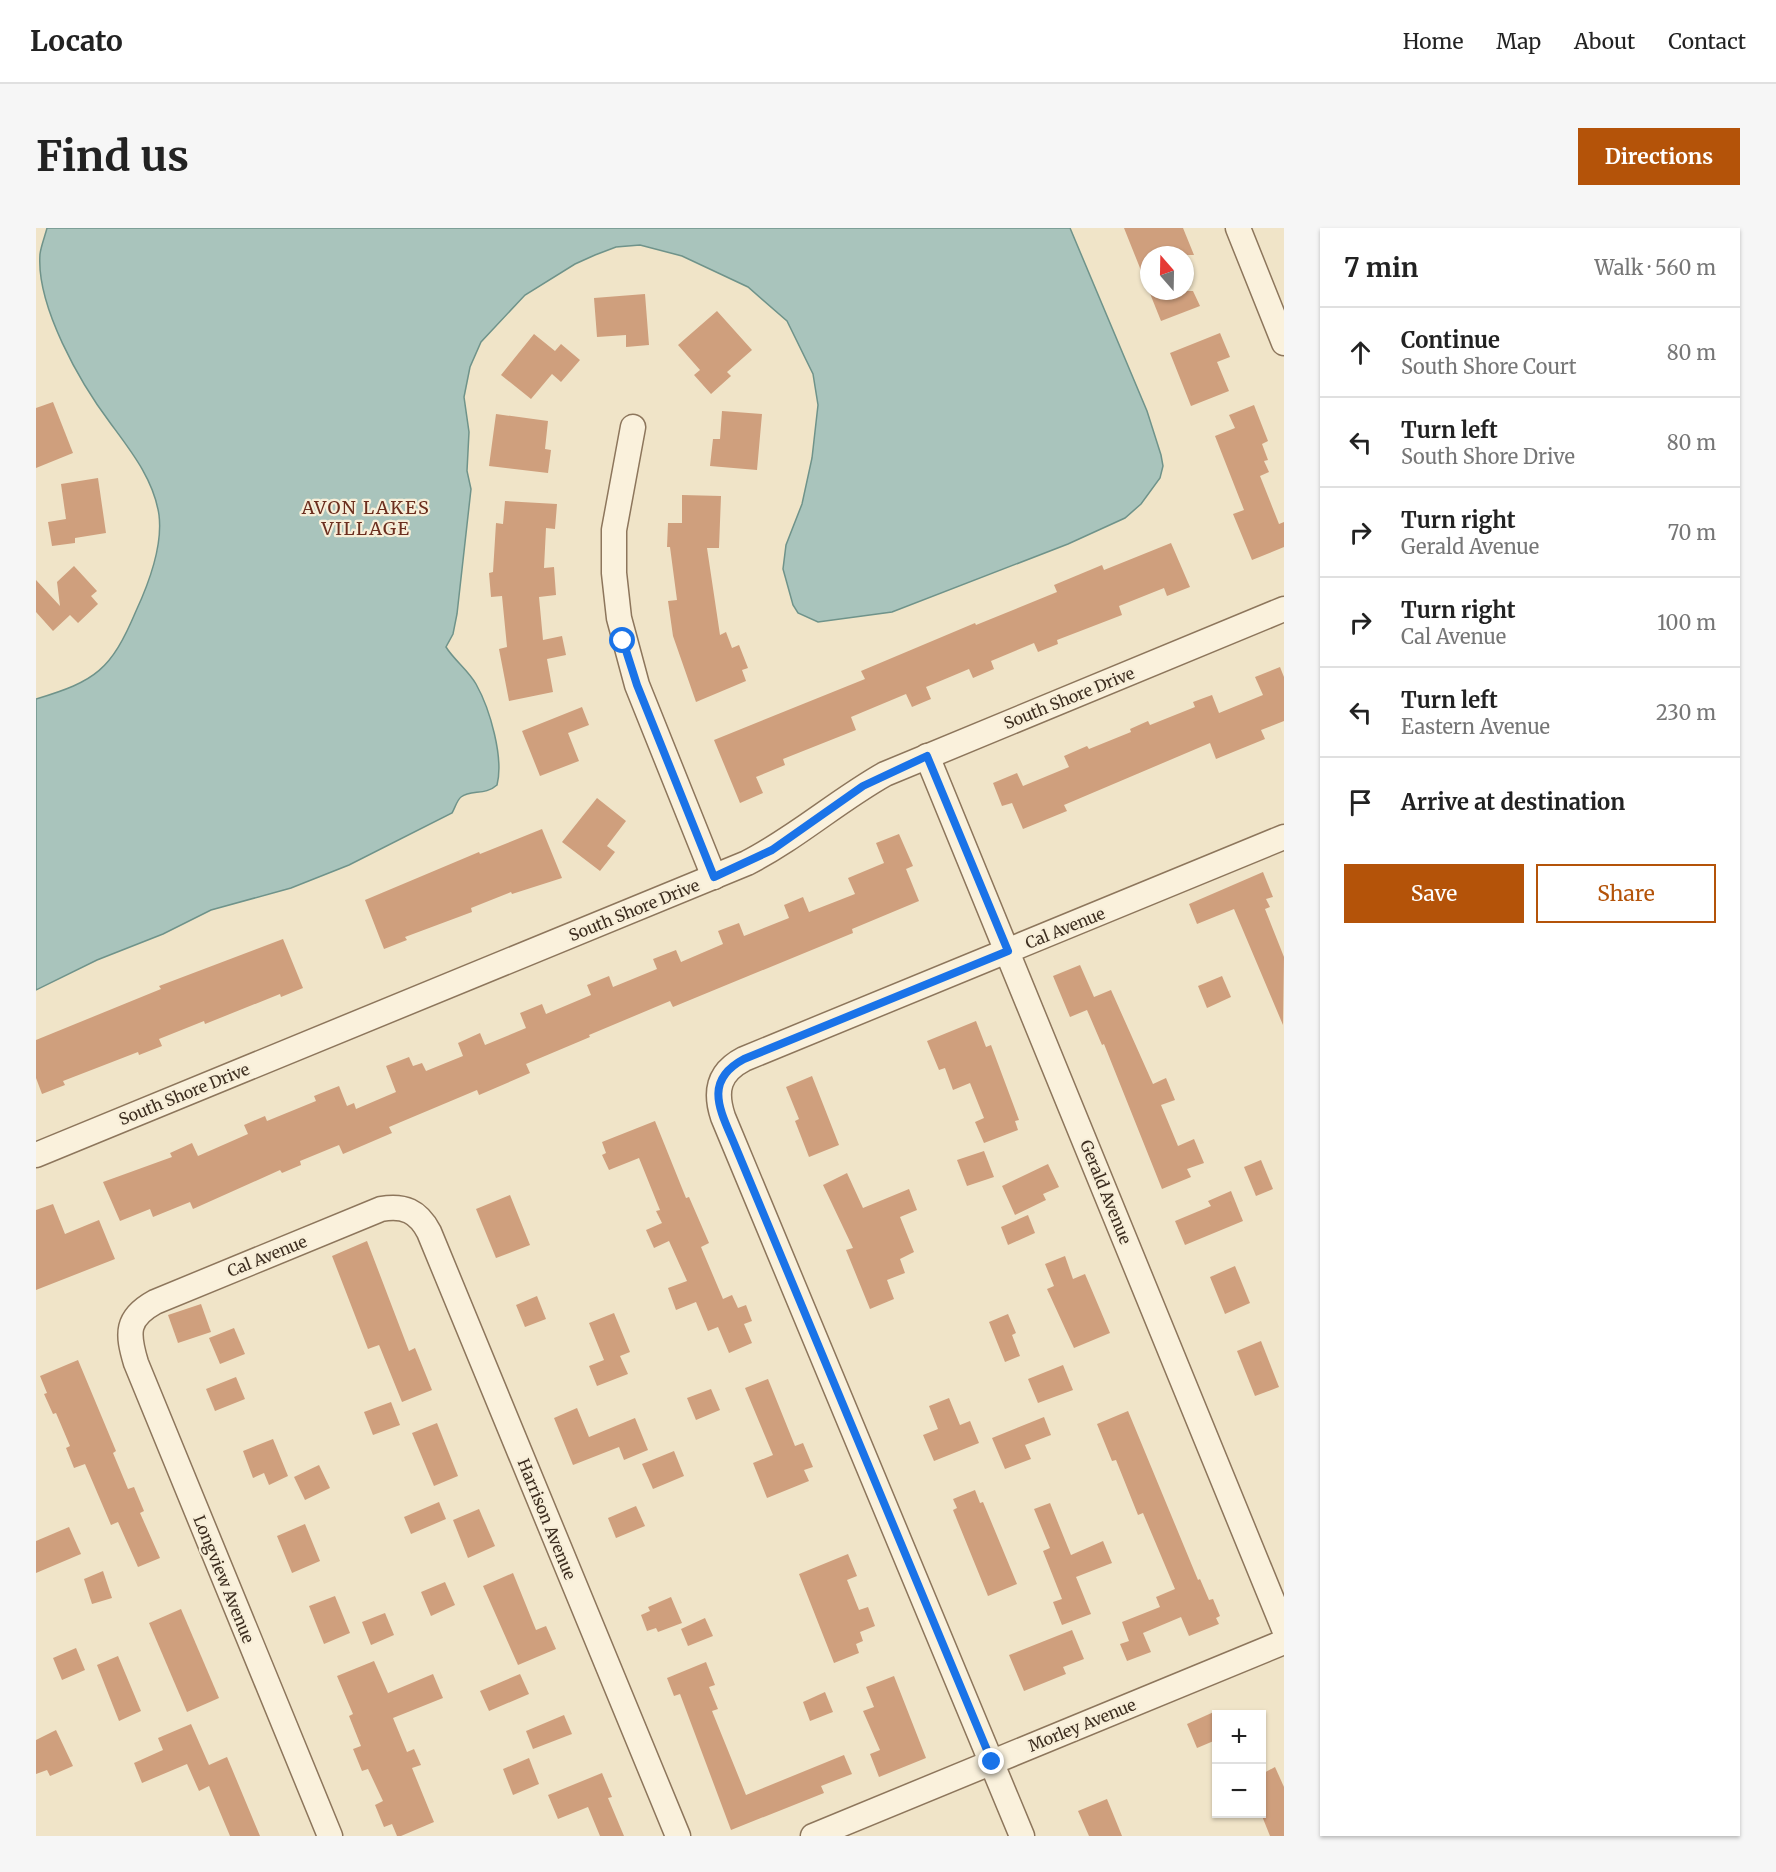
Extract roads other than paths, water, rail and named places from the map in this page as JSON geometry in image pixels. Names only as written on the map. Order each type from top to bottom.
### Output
[{"type":"street","points":[[1238,228],[1284,343]]},
{"type":"street","points":[[633,427],[614,530],[614,573],[619,618],[637,685],[714,877]]},
{"type":"street","name":"South Shore Drive","points":[[36,1155],[714,877],[772,850],[863,786],[927,756],[1284,609]]},
{"type":"street","name":"Gerald Avenue","points":[[927,756],[1284,1629]]},
{"type":"street","name":"Cal Avenue","points":[[992,1762],[727,1127],[719,1105],[719,1081],[726,1071],[744,1059],[1284,837]]},
{"type":"street","name":"Cal Avenue","points":[[134,1319],[142,1309],[155,1302],[381,1209],[394,1206],[407,1209]]},
{"type":"street","name":"Harrison Avenue","points":[[407,1209],[417,1214],[429,1232],[678,1836]]},
{"type":"street","name":"Longview Avenue","points":[[134,1319],[130,1342],[136,1363],[330,1836]]},
{"type":"street","name":"Morley Avenue","points":[[813,1836],[1284,1642]]},
{"type":"street","points":[[992,1762],[1022,1836]]},
{"type":"water","points":[[47,228],[1070,228],[1147,411],[1163,466],[1160,478],[1141,504],[1125,518],[1068,544],[892,612],[818,622],[798,613],[793,605],[783,569],[786,545],[802,504],[812,458],[818,405],[813,374],[787,321],[748,287],[682,256],[640,245],[616,247],[575,264],[525,295],[481,342],[470,367],[464,397],[469,432],[467,471],[471,489],[457,614],[453,634],[446,647],[473,679],[486,707],[499,761],[497,785],[488,790],[469,793],[461,797],[452,813],[349,865],[291,888],[211,910],[163,934],[97,960],[36,990],[36,699],[87,679],[109,660],[127,631],[146,589],[157,552],[160,527],[156,502],[147,478],[134,455],[86,387],[62,343],[53,320],[45,297],[41,275],[40,254]]},
{"type":"district","name":"AVON LAKES VILLAGE","points":[[366,517]]}]
